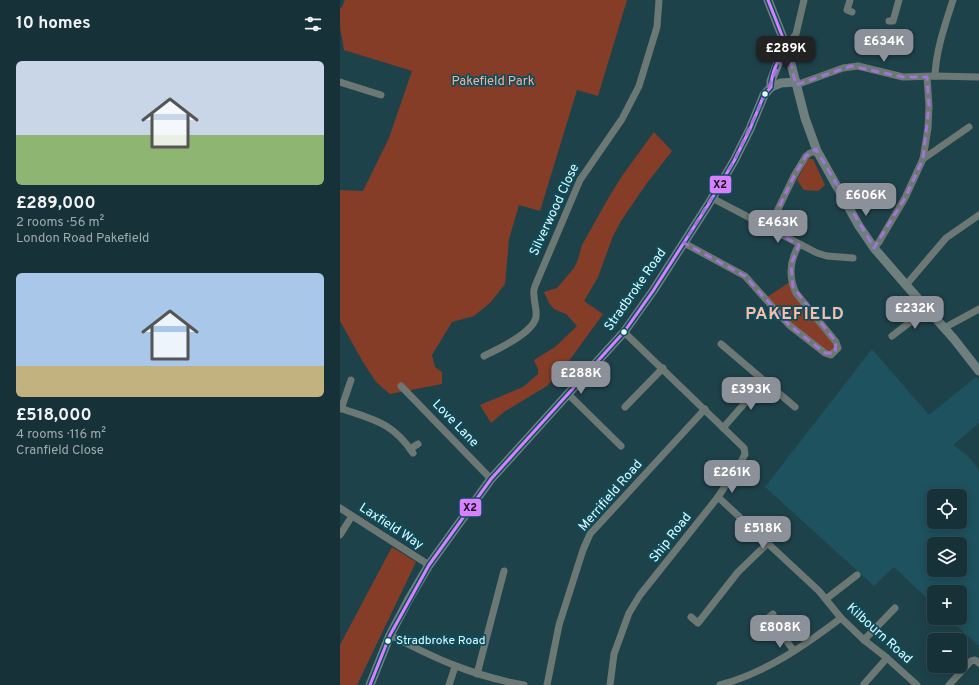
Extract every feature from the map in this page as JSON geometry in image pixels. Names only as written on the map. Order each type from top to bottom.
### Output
[{"type":"main road","points":[[768,0],[786,45],[806,118],[817,151],[859,226],[874,248],[944,328],[979,371]]},
{"type":"main road","name":"Stradbroke Road","points":[[370,685],[390,636],[409,599],[429,566],[491,479],[624,332],[639,313],[734,161],[764,96],[771,86],[770,81],[786,45]]},
{"type":"main road","points":[[771,86],[781,83],[796,83]]},
{"type":"street","name":"Silverwood Close","points":[[484,356],[491,348],[525,333],[536,319],[537,307],[534,295],[535,286],[580,180],[622,119],[639,86],[657,27],[659,0]]},
{"type":"street","points":[[786,45],[796,34],[804,0]]},
{"type":"street","points":[[847,10],[850,0]]},
{"type":"street","points":[[893,22],[898,0]]},
{"type":"street","points":[[935,76],[935,66],[943,31],[953,0]]},
{"type":"street","points":[[796,83],[851,66],[858,66],[903,77],[979,77]]},
{"type":"street","points":[[874,248],[905,198],[923,159],[928,128],[929,106],[926,77]]},
{"type":"street","points":[[340,82],[372,96],[381,95]]},
{"type":"street","points":[[923,159],[969,127]]},
{"type":"street","points":[[769,228],[794,176],[806,156],[817,151]]},
{"type":"street","points":[[712,198],[799,245],[822,254],[853,258]]},
{"type":"street","points":[[906,285],[946,238],[979,215]]},
{"type":"street","points":[[684,243],[745,276],[788,325],[825,353],[831,355],[835,353],[838,348],[836,342],[796,293],[793,287],[791,264],[799,245]]},
{"type":"street","points":[[892,336],[927,309]]},
{"type":"street","points":[[944,328],[979,309]]},
{"type":"street","name":"Ship Road","points":[[610,685],[614,654],[629,613],[640,595],[718,497],[745,454],[744,448],[624,332]]},
{"type":"street","points":[[721,344],[795,406]]},
{"type":"street","points":[[625,407],[662,368]]},
{"type":"street","points":[[351,380],[341,409],[383,423],[398,434],[412,451],[418,444]]},
{"type":"street","points":[[723,428],[764,381]]},
{"type":"street","name":"Love Lane","points":[[401,386],[491,479]]},
{"type":"street","points":[[568,394],[621,446]]},
{"type":"street","name":"Merrifield Road","points":[[547,685],[559,625],[583,550],[590,534],[705,410]]},
{"type":"street","name":"Kilbourn Road","points":[[718,497],[826,599],[841,618],[864,640],[917,685]]},
{"type":"street","name":"Laxfield Way","points":[[340,508],[429,566]]},
{"type":"street","points":[[340,535],[352,516]]},
{"type":"street","points":[[691,618],[701,625],[738,572],[768,543]]},
{"type":"street","points":[[477,674],[504,571]]},
{"type":"street","name":"Kilbourn Road","points":[[826,599],[857,575]]},
{"type":"street","points":[[864,640],[895,608]]},
{"type":"street","points":[[769,617],[794,651]]},
{"type":"street","points":[[720,685],[736,681],[764,669],[817,636],[841,618]]},
{"type":"street","points":[[390,636],[433,658],[455,667],[506,682],[524,685]]},
{"type":"street","points":[[864,684],[887,658]]},
{"type":"street","points":[[967,663],[971,661],[977,662]]},
{"type":"street","points":[[449,685],[455,667]]},
{"type":"street","points":[[949,685],[956,673]]},
{"type":"highlighted area","points":[[787,48],[796,85],[851,66],[903,77],[927,77],[929,106],[923,159],[905,198],[874,248],[816,149],[806,156],[794,176],[769,228],[799,245],[791,264],[793,287],[836,342],[835,353],[825,353],[789,325],[745,276],[684,243],[734,161]]},
{"type":"shaded area","points":[[872,349],[929,415],[976,377],[979,380],[979,423],[953,445],[969,457],[979,470],[979,646],[967,635],[967,633],[965,633],[956,625],[967,625],[967,585],[927,585],[927,598],[894,567],[874,586],[765,487]]},
{"type":"green space","name":"Pakefield Park","points":[[345,0],[627,0],[598,96],[577,90],[540,211],[519,205],[509,239],[505,284],[491,302],[474,316],[452,322],[432,355],[435,367],[442,372],[442,384],[390,394],[376,382],[340,321],[340,190],[363,191],[389,138],[412,71],[344,50],[340,27],[340,8]]},
{"type":"green space","points":[[654,132],[672,151],[647,183],[621,221],[613,236],[598,277],[584,301],[603,314],[569,361],[547,386],[504,412],[491,423],[480,405],[523,387],[538,374],[538,369],[534,360],[555,347],[577,326],[566,314],[554,309],[549,303],[544,292],[557,288],[574,268],[582,245],[609,197],[622,176]]},
{"type":"green space","points":[[808,159],[813,159],[825,185],[818,191],[804,190],[797,180]]},
{"type":"green space","points":[[790,282],[835,345],[830,353],[788,321],[767,297]]},
{"type":"green space","points":[[392,547],[416,562],[357,685],[340,685],[340,645]]},
{"type":"transit line","name":"X2","points":[[370,685],[390,635],[429,565],[491,479],[624,332],[653,291],[708,205],[734,161],[750,129],[764,95],[771,87],[772,77],[778,61],[787,48],[768,0]]},
{"type":"place","name":"Stradbroke Road","points":[[388,641]]},
{"type":"district","name":"PAKEFIELD","points":[[795,315]]}]
